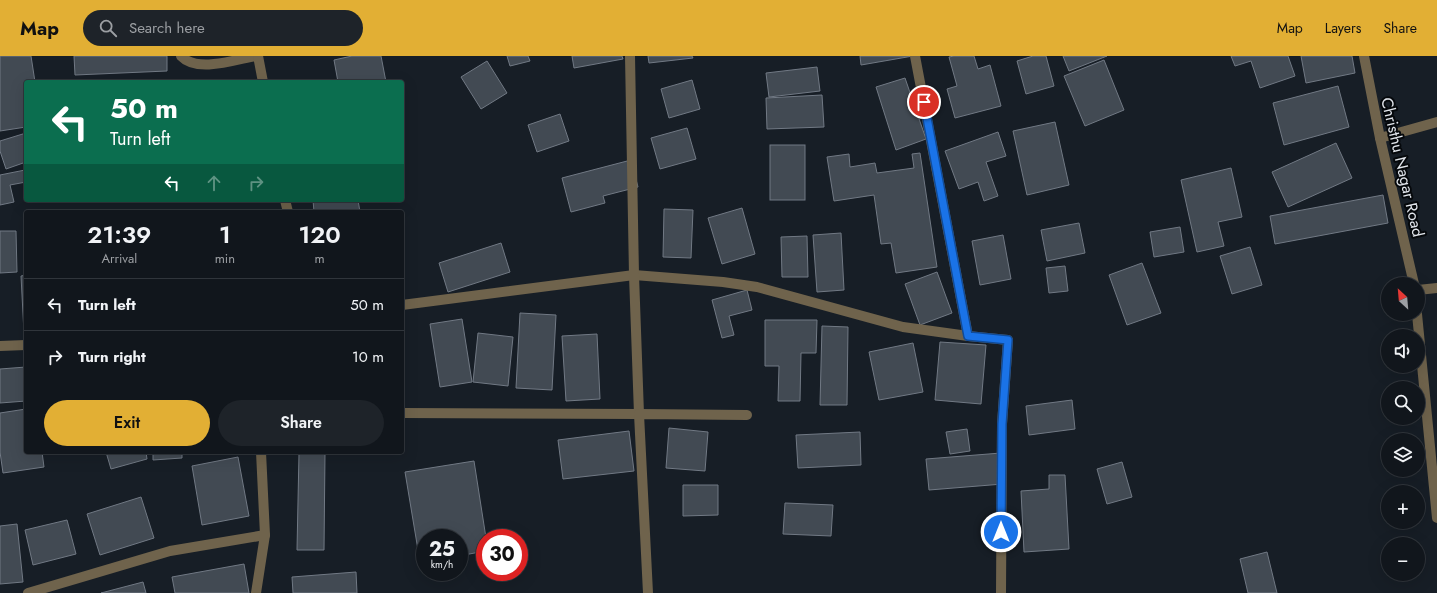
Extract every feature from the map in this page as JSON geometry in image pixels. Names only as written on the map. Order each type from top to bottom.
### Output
[{"type":"street","points":[[181,56],[190,63],[200,66],[257,56],[263,80]]},
{"type":"street","points":[[630,56],[634,275],[648,593]]},
{"type":"street","points":[[915,56],[968,336]]},
{"type":"street","name":"Christhu Nagar Road","points":[[1364,56],[1380,138],[1412,277]]},
{"type":"street","points":[[1380,138],[1437,122]]},
{"type":"street","points":[[404,305],[634,275],[723,282],[757,287],[903,327],[1008,340],[1002,424],[1001,593]]},
{"type":"street","points":[[1425,289],[1437,288]]},
{"type":"street","points":[[1418,321],[1437,518]]},
{"type":"street","points":[[0,346],[24,345]]},
{"type":"street","points":[[404,413],[747,415]]},
{"type":"street","points":[[256,593],[265,535],[261,454]]},
{"type":"street","points":[[28,593],[170,551],[265,535]]},
{"type":"building","points":[[0,56],[31,56],[35,80],[24,80],[24,127],[0,131]]},
{"type":"building","points":[[74,56],[167,56],[167,71],[75,75]]},
{"type":"building","points":[[352,56],[381,56],[386,80],[338,80],[334,60]]},
{"type":"building","points":[[507,56],[528,56],[530,61],[510,66]]},
{"type":"building","points":[[572,56],[622,56],[623,59],[574,68]]},
{"type":"building","points":[[648,56],[692,56],[693,58],[649,63]]},
{"type":"building","points":[[860,56],[913,56],[861,65]]},
{"type":"building","points":[[974,56],[978,69],[990,65],[1001,106],[955,118],[947,89],[957,86],[949,57]]},
{"type":"building","points":[[1033,56],[1046,56],[1054,86],[1026,94],[1017,61]]},
{"type":"building","points":[[1063,56],[1107,56],[1069,71]]},
{"type":"building","points":[[1231,56],[1288,56],[1295,76],[1260,88],[1251,61],[1235,66]]},
{"type":"building","points":[[1301,56],[1352,56],[1355,73],[1306,83]]},
{"type":"building","points":[[1104,60],[1124,110],[1085,126],[1064,76]]},
{"type":"building","points":[[487,61],[507,93],[481,109],[461,77]]},
{"type":"building","points":[[817,67],[820,91],[769,97],[766,73]]},
{"type":"building","points":[[905,78],[926,139],[896,150],[876,87]]},
{"type":"building","points":[[692,80],[700,109],[669,118],[661,89]]},
{"type":"building","points":[[1338,86],[1349,127],[1284,145],[1273,103]]},
{"type":"building","points":[[822,95],[824,127],[767,129],[766,98]]},
{"type":"building","points":[[560,114],[569,141],[537,152],[528,125]]},
{"type":"building","points":[[1055,122],[1069,185],[1027,195],[1013,131]]},
{"type":"building","points":[[687,128],[696,159],[660,169],[651,138]]},
{"type":"building","points":[[998,132],[1006,156],[986,162],[998,196],[984,201],[978,182],[959,189],[945,151]]},
{"type":"building","points":[[24,134],[24,163],[6,169],[0,151],[0,141]]},
{"type":"building","points":[[1336,143],[1352,178],[1288,207],[1272,172]]},
{"type":"building","points":[[770,145],[805,145],[805,200],[770,200]]},
{"type":"building","points":[[920,153],[937,267],[896,273],[891,243],[881,244],[874,195],[834,201],[827,157],[849,154],[850,167],[875,163],[877,173],[914,168],[912,154]]},
{"type":"building","points":[[631,160],[638,187],[603,196],[605,203],[571,212],[562,178]]},
{"type":"building","points":[[1231,168],[1242,217],[1218,222],[1224,246],[1197,252],[1181,180]]},
{"type":"building","points":[[24,170],[24,182],[10,185],[14,202],[0,205],[0,175]]},
{"type":"building","points":[[1383,195],[1388,223],[1275,244],[1270,216]]},
{"type":"building","points":[[313,202],[358,202],[360,210],[314,210]]},
{"type":"building","points":[[742,208],[755,254],[722,264],[708,218]]},
{"type":"building","points":[[664,209],[693,210],[691,258],[663,257]]},
{"type":"building","points":[[1079,223],[1085,253],[1047,261],[1041,230]]},
{"type":"building","points":[[1180,227],[1184,252],[1154,257],[1150,232]]},
{"type":"building","points":[[0,231],[16,231],[17,272],[0,273]]},
{"type":"building","points":[[841,233],[844,290],[817,292],[813,235]]},
{"type":"building","points":[[1003,235],[1011,279],[980,285],[972,241]]},
{"type":"building","points":[[807,236],[808,277],[782,277],[781,237]]},
{"type":"building","points":[[501,243],[510,272],[448,292],[439,263]]},
{"type":"building","points":[[1250,247],[1262,285],[1232,294],[1220,256]]},
{"type":"building","points":[[1142,263],[1161,313],[1127,325],[1109,275]]},
{"type":"building","points":[[1065,266],[1068,291],[1049,293],[1046,268]]},
{"type":"building","points":[[937,272],[952,313],[920,325],[905,284]]},
{"type":"building","points":[[24,275],[24,333],[21,276]]},
{"type":"building","points":[[747,290],[752,310],[729,316],[734,335],[722,338],[712,300]]},
{"type":"building","points":[[520,313],[556,315],[552,390],[516,388]]},
{"type":"building","points":[[462,319],[472,382],[440,387],[430,324]]},
{"type":"building","points":[[765,320],[817,320],[816,353],[801,353],[800,401],[778,401],[779,366],[765,366]]},
{"type":"building","points":[[822,326],[848,327],[847,405],[820,405]]},
{"type":"building","points":[[478,333],[513,337],[508,386],[473,382]]},
{"type":"building","points":[[597,334],[600,399],[566,401],[562,336]]},
{"type":"building","points":[[940,342],[986,345],[981,404],[935,400]]},
{"type":"building","points":[[913,343],[923,392],[879,400],[869,352]]},
{"type":"building","points":[[24,367],[24,401],[0,403],[0,369]]},
{"type":"building","points":[[1072,400],[1075,429],[1029,435],[1026,406]]},
{"type":"building","points":[[24,409],[24,454],[42,454],[44,467],[3,473],[0,452],[0,413]]},
{"type":"building","points":[[669,428],[708,432],[705,471],[666,468]]},
{"type":"building","points":[[967,429],[970,451],[950,454],[946,432]]},
{"type":"building","points":[[629,431],[634,471],[563,479],[558,440]]},
{"type":"building","points":[[860,432],[861,465],[798,468],[796,435]]},
{"type":"building","points":[[1001,453],[1003,484],[929,490],[926,459]]},
{"type":"building","points":[[107,454],[146,454],[147,459],[111,469]]},
{"type":"building","points":[[153,454],[182,454],[182,458],[153,460]]},
{"type":"building","points":[[299,454],[325,454],[324,550],[297,550]]},
{"type":"building","points":[[238,457],[249,516],[202,525],[192,466]]},
{"type":"building","points":[[474,461],[485,529],[476,529],[476,553],[468,554],[468,529],[416,529],[416,538],[405,472]]},
{"type":"building","points":[[1122,462],[1132,497],[1107,504],[1097,469]]},
{"type":"building","points":[[1049,475],[1065,475],[1069,549],[1024,552],[1021,491],[1049,489]]},
{"type":"building","points":[[683,485],[718,485],[718,515],[683,516]]},
{"type":"building","points":[[141,497],[154,538],[100,555],[87,514]]},
{"type":"building","points":[[785,503],[833,505],[831,536],[783,534]]},
{"type":"building","points":[[67,520],[76,554],[33,565],[25,530]]},
{"type":"building","points":[[17,524],[23,582],[0,584],[0,526]]},
{"type":"building","points":[[1267,552],[1277,593],[1248,593],[1240,559]]},
{"type":"building","points":[[244,564],[249,593],[175,593],[172,577]]},
{"type":"building","points":[[356,572],[357,593],[293,593],[292,577]]},
{"type":"building","points":[[143,582],[146,593],[101,593]]},
{"type":"route","points":[[924,102],[968,336],[1008,340],[1002,424],[1001,532]]}]
